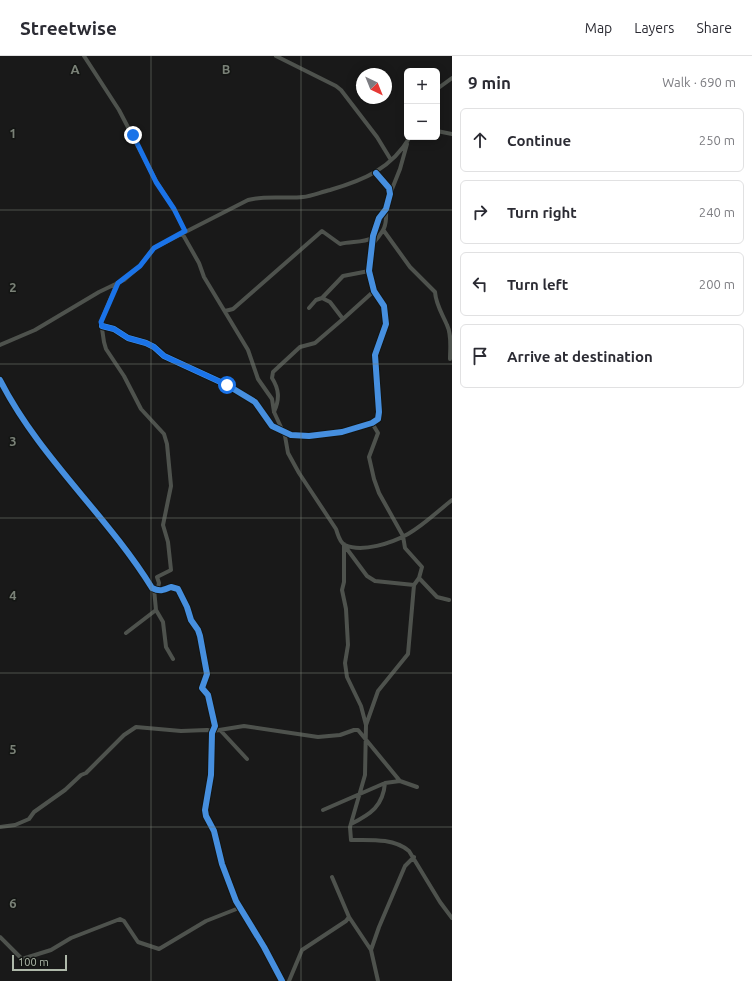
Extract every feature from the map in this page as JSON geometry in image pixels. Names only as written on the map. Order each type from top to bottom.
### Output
[{"type":"street","points":[[84,56],[119,110],[156,182],[174,209],[204,277],[248,350],[258,379],[272,399],[274,412],[283,431],[288,452],[299,474],[336,529],[339,539],[363,571],[375,581],[414,585]]},
{"type":"street","points":[[276,56],[336,86],[341,90],[377,136],[391,160]]},
{"type":"street","points":[[440,87],[452,78]]},
{"type":"street","points":[[440,132],[452,134]]},
{"type":"street","points":[[0,345],[35,330],[118,283],[140,266],[154,248],[184,232],[248,200],[259,197],[304,197],[353,183],[376,173],[391,160],[408,140]]},
{"type":"street","points":[[372,246],[384,231],[387,223],[386,209],[409,140]]},
{"type":"street","points":[[376,173],[385,182],[390,194]]},
{"type":"street","points":[[102,326],[114,329],[128,338],[150,345],[164,356],[227,385],[254,402],[272,426],[291,435],[323,435],[342,432],[372,423],[378,418],[379,412],[375,355],[386,324],[384,306],[374,291],[369,271],[372,238],[379,218],[386,209]]},
{"type":"street","points":[[225,311],[233,309],[322,231],[340,244],[349,241],[368,240],[372,238]]},
{"type":"street","points":[[384,231],[410,267],[435,292],[440,313],[448,326],[451,343],[450,360]]},
{"type":"street","points":[[309,308],[316,300],[322,298],[343,276],[369,271]]},
{"type":"street","points":[[118,283],[101,322],[106,349],[124,376],[142,409],[164,434],[167,444],[171,486],[163,524],[168,542],[171,570],[158,576],[159,583],[156,590],[156,610],[163,622],[166,647],[173,659]]},
{"type":"street","points":[[274,412],[277,404],[278,388],[272,378],[273,372],[300,347],[315,343],[374,291]]},
{"type":"street","points":[[322,298],[330,302],[343,319]]},
{"type":"street","points":[[0,380],[34,436],[156,590],[163,591],[172,587],[178,589],[187,607],[191,620],[198,630],[207,674],[202,688],[208,695],[214,722],[211,776],[205,810],[206,816],[214,831],[226,878],[239,908],[264,947],[282,981]]},
{"type":"street","points":[[372,423],[378,433],[369,457],[374,479],[379,493],[403,536],[405,548],[422,567],[419,578],[414,585],[408,654],[378,691],[366,725],[365,775],[351,824],[351,840],[394,843],[403,846],[414,857],[431,888],[452,918]]},
{"type":"street","points":[[344,544],[356,548],[384,544],[403,536],[452,500]]},
{"type":"street","points":[[344,544],[344,582],[342,590],[346,609],[348,644],[345,663],[347,677],[361,706],[366,725]]},
{"type":"street","points":[[419,578],[437,597],[451,599]]},
{"type":"street","points":[[126,633],[156,610]]},
{"type":"street","points":[[0,827],[16,825],[29,819],[34,812],[65,790],[80,775],[86,773],[124,735],[136,727],[181,732],[207,730],[221,731],[244,726],[318,737],[340,735],[358,730],[365,736],[400,781]]},
{"type":"street","points":[[221,731],[247,759]]},
{"type":"street","points":[[323,810],[361,792],[365,792],[385,783],[400,781],[416,787]]},
{"type":"street","points":[[351,824],[379,806],[385,783]]},
{"type":"street","points":[[371,950],[379,927],[405,866],[414,857]]},
{"type":"street","points":[[332,878],[349,917],[371,950],[378,981]]},
{"type":"street","points":[[0,937],[22,959],[45,952],[71,938],[120,919],[124,921],[138,942],[159,949],[206,921],[239,908]]},
{"type":"street","points":[[289,981],[302,950],[346,921],[349,917]]},
{"type":"cycle path","points":[[102,326],[114,329],[128,338],[146,343],[154,347],[164,356],[227,385],[255,402],[272,426],[291,435],[309,436],[342,432],[372,423],[378,419],[379,412],[375,355],[386,324],[384,306],[374,291],[369,271],[373,236],[379,218],[386,209],[390,194],[389,188],[376,173]]},
{"type":"cycle path","points":[[0,380],[34,435],[115,536],[152,588],[164,590],[171,587],[178,589],[187,607],[191,620],[198,630],[207,674],[202,688],[208,695],[215,726],[212,733],[211,775],[205,810],[206,816],[214,831],[222,864],[236,901],[264,947],[282,981]]},
{"type":"route","points":[[133,135],[156,182],[174,209],[185,231],[154,248],[140,266],[124,280],[118,283],[108,302],[101,322],[102,326],[107,326],[114,329],[128,338],[146,343],[154,347],[164,356],[170,357],[227,385]]}]
